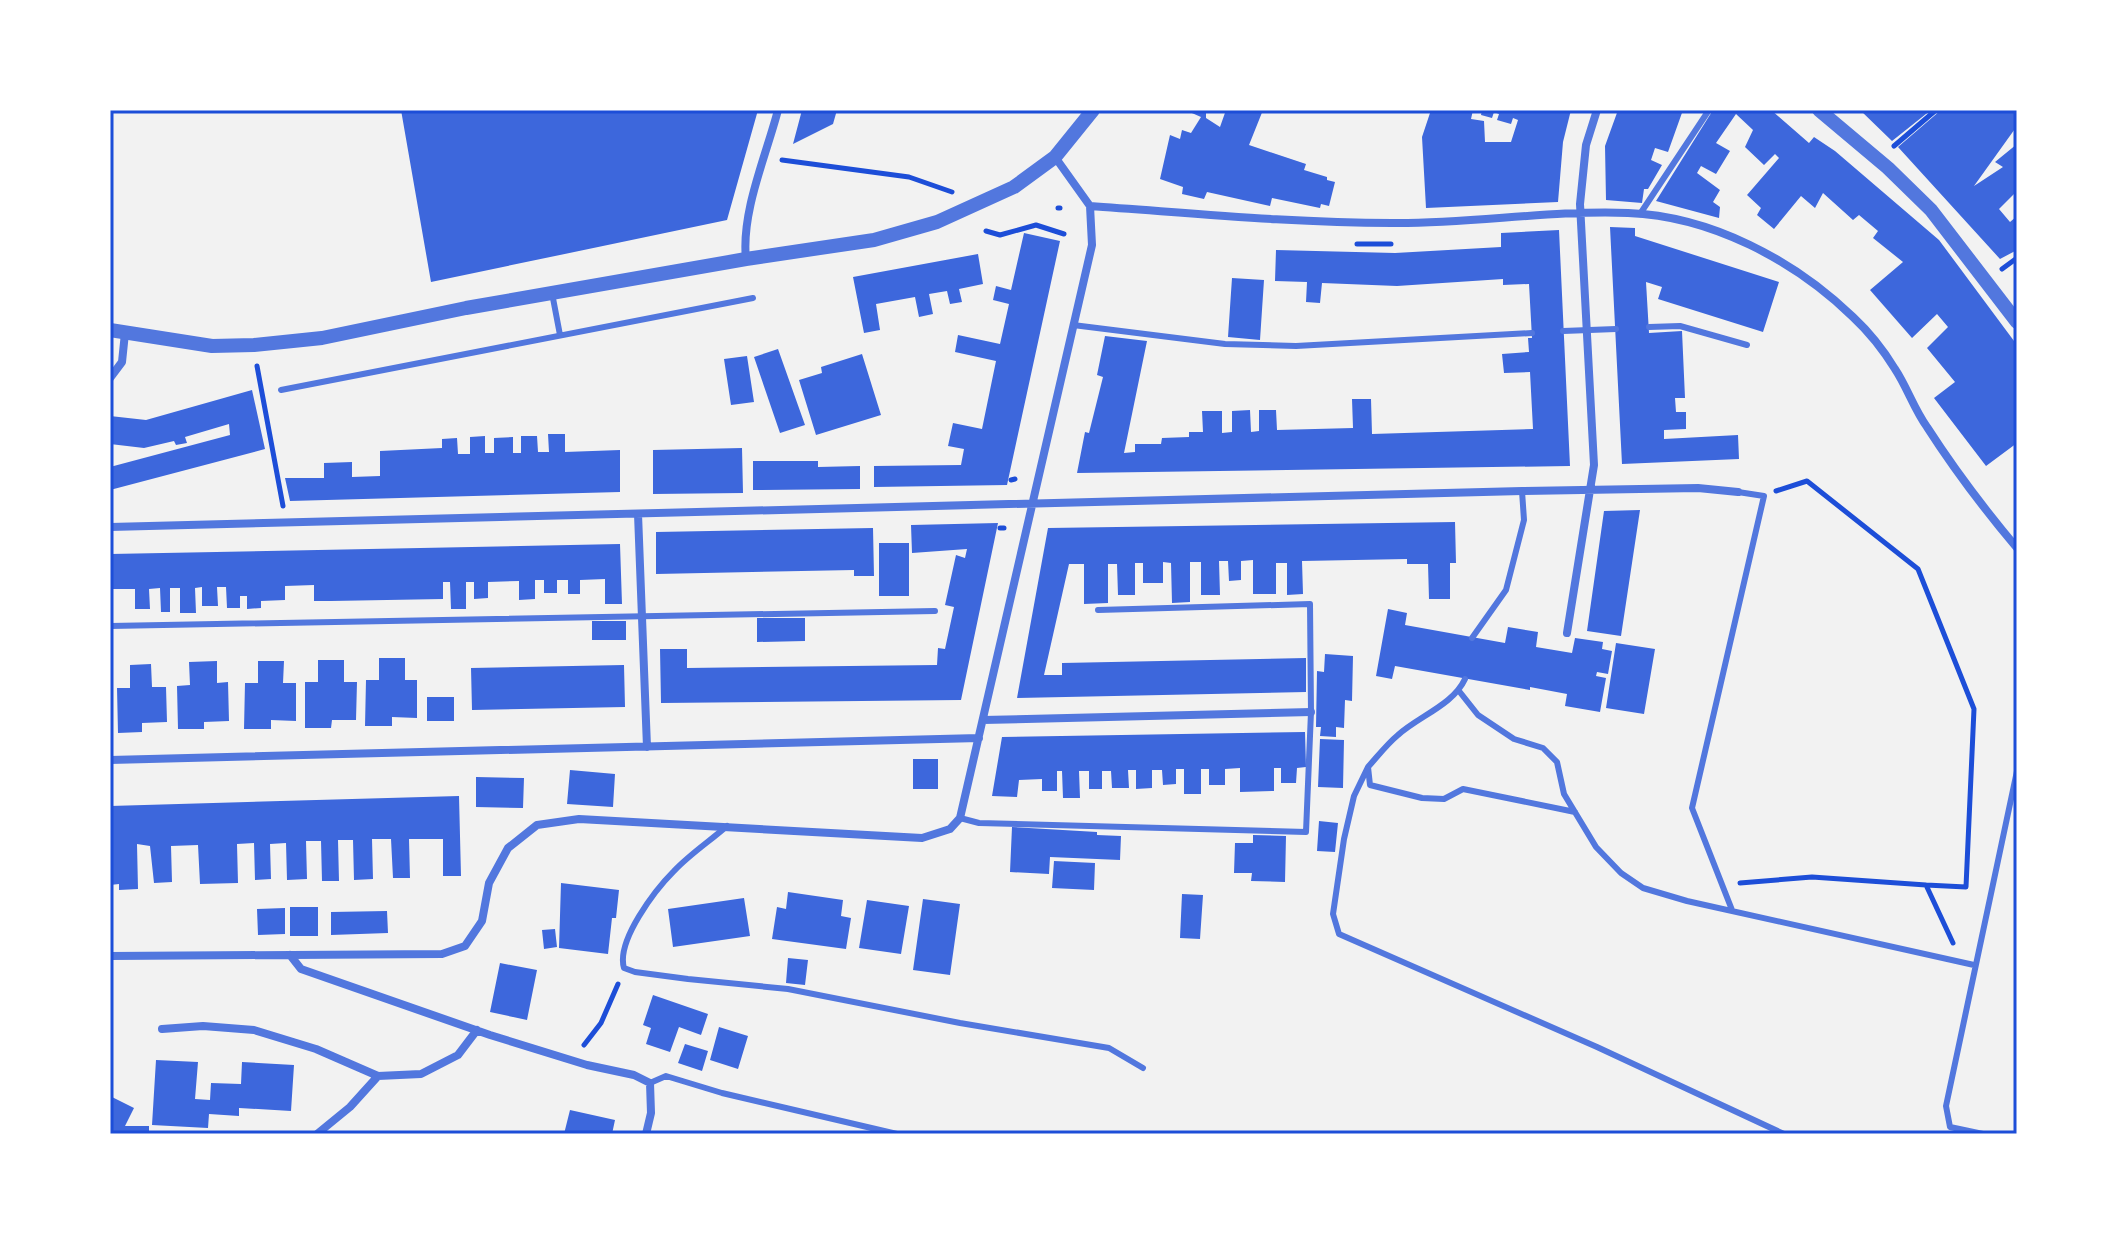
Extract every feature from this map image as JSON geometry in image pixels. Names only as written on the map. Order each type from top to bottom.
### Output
[{"type":"street","points":[[746,259],[744,241],[749,211],[778,110]]},
{"type":"street","points":[[110,330],[212,346],[322,338],[552,293],[874,240],[937,222],[1014,187],[1055,157],[1093,110]]},
{"type":"street","points":[[1567,633],[1594,465],[1581,214],[1586,145],[1597,110]]},
{"type":"street","points":[[1819,110],[1931,210],[2017,322]]},
{"type":"street","points":[[110,956],[442,954],[465,946],[482,921],[489,883],[508,848],[537,825],[579,819],[922,838],[950,829],[960,818],[1092,245],[1090,206],[1055,157]]},
{"type":"street","points":[[1090,206],[1305,222],[1484,220],[1581,214],[1640,214],[1678,220],[1767,253],[1813,281],[1845,310],[1895,367],[1925,425],[1987,512],[2017,548]]},
{"type":"street","points":[[110,378],[122,362],[125,333]]},
{"type":"street","points":[[110,527],[1522,491],[1698,488],[1738,492]]},
{"type":"street","points":[[638,514],[647,747]]},
{"type":"street","points":[[983,720],[1311,712]]},
{"type":"street","points":[[110,760],[979,738]]},
{"type":"street","points":[[290,955],[301,969],[477,1030],[572,1061],[634,1075],[650,1083],[651,1113],[646,1134]]},
{"type":"street","points":[[162,1029],[203,1026],[254,1030],[316,1049],[378,1076],[421,1074],[458,1055],[477,1030]]},
{"type":"street","points":[[317,1134],[350,1107],[378,1076]]},
{"type":"lane","points":[[1640,214],[1709,110]]},
{"type":"lane","points":[[552,293],[560,335]]},
{"type":"lane","points":[[281,390],[753,298]]},
{"type":"lane","points":[[1073,325],[1225,344],[1296,346],[1532,333]]},
{"type":"lane","points":[[1649,327],[1680,326],[1747,345]]},
{"type":"lane","points":[[1563,331],[1616,329]]},
{"type":"lane","points":[[1472,638],[1506,590],[1524,520],[1522,491]]},
{"type":"lane","points":[[1732,910],[1692,808],[1764,496],[1738,492]]},
{"type":"lane","points":[[960,818],[979,823],[1306,832],[1311,712],[1310,604],[1098,610]]},
{"type":"lane","points":[[110,626],[935,611]]},
{"type":"lane","points":[[1465,679],[1459,691],[1400,733],[1368,767],[1354,796],[1344,839],[1333,914],[1339,934],[1597,1047],[1784,1134]]},
{"type":"lane","points":[[1459,691],[1478,715],[1514,739],[1543,748],[1557,762],[1564,794],[1596,847],[1621,873],[1643,888],[1687,901],[1974,965]]},
{"type":"lane","points":[[1368,767],[1370,785],[1422,798],[1444,799],[1463,789],[1575,812]]},
{"type":"lane","points":[[1983,1134],[1950,1127],[1946,1106],[2017,771]]},
{"type":"lane","points":[[727,826],[674,870],[647,904],[628,938],[621,959],[624,968],[674,978],[788,989],[1109,1048],[1143,1068]]},
{"type":"lane","points":[[650,1083],[666,1076],[722,1093],[897,1134]]},
{"type":"path","points":[[1879,161],[1936,110]]},
{"type":"path","points":[[765,157],[909,177],[981,202]]},
{"type":"path","points":[[986,231],[1000,235],[1036,225],[1064,234]]},
{"type":"path","points":[[254,345],[286,523]]},
{"type":"path","points":[[1723,886],[1812,877],[1966,887],[1974,709],[1918,569],[1807,481],[1764,496]]},
{"type":"path","points":[[1926,885],[1962,962]]},
{"type":"path","points":[[572,1061],[601,1023],[624,968]]},
{"type":"building","points":[[401,110],[758,110],[727,220],[431,282]]},
{"type":"building","points":[[802,110],[837,110],[833,124],[793,144]]},
{"type":"building","points":[[1185,110],[1206,110],[1206,118],[1220,127],[1226,110],[1263,110],[1249,145],[1306,164],[1304,170],[1335,182],[1329,206],[1321,204],[1320,208],[1272,198],[1270,206],[1207,192],[1204,199],[1182,194],[1183,187],[1160,179],[1170,135],[1180,139],[1182,130],[1191,133],[1201,117]]},
{"type":"building","points":[[1431,110],[1473,110],[1471,119],[1484,121],[1485,142],[1511,142],[1518,120],[1513,118],[1511,124],[1497,120],[1499,114],[1494,112],[1492,118],[1481,115],[1482,110],[1571,110],[1563,142],[1558,202],[1426,208],[1422,137]]},
{"type":"building","points":[[1618,110],[1683,110],[1668,152],[1655,148],[1651,160],[1662,165],[1648,189],[1644,189],[1642,203],[1606,200],[1605,146]]},
{"type":"building","points":[[1713,110],[1771,110],[1809,143],[1814,137],[1835,151],[1939,240],[2017,345],[2017,443],[1986,466],[1934,398],[1955,382],[1927,348],[1948,327],[1937,314],[1912,338],[1870,290],[1903,262],[1873,238],[1878,231],[1859,215],[1853,220],[1823,193],[1815,208],[1801,196],[1774,229],[1757,215],[1761,208],[1747,195],[1779,158],[1775,154],[1764,165],[1745,147],[1753,130],[1736,114],[1716,143],[1730,151],[1716,174],[1701,166],[1697,173],[1720,190],[1713,202],[1720,207],[1719,218],[1656,201]]},
{"type":"building","points":[[1860,110],[1931,110],[1892,141]]},
{"type":"building","points":[[1941,110],[2017,110],[2017,126],[1974,186],[2003,167],[1995,162],[2017,144],[2017,191],[1999,209],[2010,222],[2017,216],[2017,250],[2000,259],[1898,147]]},
{"type":"building","points":[[1610,227],[1635,228],[1635,236],[1779,282],[1763,332],[1658,299],[1662,287],[1646,282],[1649,333],[1682,331],[1685,398],[1675,398],[1676,412],[1686,412],[1686,429],[1664,430],[1664,439],[1738,435],[1739,459],[1622,464]]},
{"type":"building","points":[[1559,230],[1570,466],[1077,473],[1085,432],[1089,433],[1103,377],[1097,375],[1105,336],[1147,341],[1124,453],[1135,452],[1135,444],[1161,444],[1162,438],[1189,437],[1189,432],[1203,432],[1202,411],[1222,411],[1222,433],[1232,432],[1232,411],[1250,410],[1251,432],[1259,431],[1259,410],[1276,410],[1277,430],[1353,428],[1352,399],[1371,399],[1372,434],[1533,429],[1530,372],[1504,373],[1502,354],[1529,352],[1528,338],[1532,338],[1529,284],[1503,285],[1503,279],[1397,286],[1322,283],[1320,303],[1306,302],[1307,282],[1275,281],[1276,250],[1395,253],[1501,247],[1501,233]]},
{"type":"building","points":[[1024,233],[1060,241],[1007,485],[874,487],[874,466],[961,465],[964,449],[948,446],[953,423],[982,429],[996,361],[955,352],[958,335],[1000,344],[1009,304],[993,300],[996,286],[1011,290]]},
{"type":"building","points":[[978,254],[983,284],[959,289],[962,302],[950,304],[947,291],[929,294],[933,314],[919,317],[915,297],[876,304],[880,330],[864,333],[853,277]]},
{"type":"building","points":[[1232,278],[1264,280],[1260,340],[1228,337]]},
{"type":"building","points":[[778,349],[805,425],[780,433],[754,357]]},
{"type":"building","points":[[862,354],[881,415],[816,435],[799,380],[822,373],[821,367]]},
{"type":"building","points":[[747,356],[754,402],[731,405],[724,359]]},
{"type":"building","points":[[252,390],[265,449],[110,490],[110,467],[230,435],[229,424],[185,437],[187,443],[176,445],[174,441],[144,448],[110,444],[110,416],[146,420]]},
{"type":"building","points":[[548,434],[565,434],[565,452],[620,450],[620,492],[290,501],[285,478],[324,478],[324,463],[352,462],[352,477],[380,476],[380,451],[442,448],[442,439],[457,438],[458,454],[470,454],[470,437],[485,436],[485,453],[494,453],[494,438],[513,437],[513,453],[521,453],[521,436],[537,436],[538,452],[549,452]]},
{"type":"building","points":[[742,448],[743,493],[653,494],[653,450]]},
{"type":"building","points":[[753,461],[818,461],[818,467],[860,466],[860,489],[753,490]]},
{"type":"building","points":[[1640,510],[1621,636],[1587,631],[1604,511]]},
{"type":"building","points":[[1455,522],[1456,563],[1450,563],[1450,599],[1429,599],[1428,564],[1407,564],[1407,559],[1302,561],[1303,594],[1287,595],[1287,563],[1276,563],[1276,594],[1253,594],[1253,560],[1241,561],[1241,580],[1229,581],[1228,561],[1219,561],[1220,595],[1201,595],[1201,562],[1190,562],[1190,602],[1172,603],[1171,563],[1163,562],[1163,583],[1143,583],[1143,563],[1135,563],[1135,595],[1118,595],[1117,564],[1108,564],[1108,603],[1084,604],[1084,564],[1069,564],[1044,675],[1062,675],[1062,663],[1306,658],[1306,692],[1017,698],[1048,528]]},
{"type":"building","points":[[998,523],[961,700],[661,703],[660,649],[687,649],[687,668],[937,665],[938,648],[945,649],[954,607],[945,605],[956,555],[965,558],[967,549],[912,553],[911,525]]},
{"type":"building","points":[[873,528],[874,576],[854,576],[854,570],[656,574],[656,532]]},
{"type":"building","points":[[879,543],[909,543],[909,596],[879,596]]},
{"type":"building","points":[[620,544],[622,604],[605,604],[605,579],[580,580],[580,594],[568,594],[568,580],[557,580],[557,593],[544,593],[544,580],[535,580],[535,599],[519,600],[519,581],[488,582],[488,598],[474,599],[474,582],[466,582],[466,609],[451,609],[450,582],[443,582],[443,599],[314,601],[314,585],[285,586],[285,600],[261,601],[261,608],[247,609],[247,596],[240,596],[240,608],[227,608],[226,587],[217,587],[218,606],[202,606],[202,587],[195,588],[196,613],[180,613],[180,588],[170,588],[170,612],[161,612],[160,588],[149,589],[150,609],[135,609],[135,589],[110,589],[110,554]]},
{"type":"building","points":[[1388,609],[1407,613],[1405,625],[1505,643],[1508,627],[1538,632],[1536,647],[1572,653],[1575,638],[1603,642],[1602,649],[1612,651],[1608,674],[1597,672],[1596,676],[1606,678],[1600,712],[1565,706],[1567,694],[1530,687],[1530,690],[1395,666],[1392,679],[1376,676]]},
{"type":"building","points":[[757,618],[805,618],[805,641],[757,642]]},
{"type":"building","points":[[592,621],[626,621],[626,640],[592,640]]},
{"type":"building","points":[[1616,643],[1655,649],[1644,714],[1606,708]]},
{"type":"building","points":[[1325,654],[1353,656],[1352,701],[1345,700],[1344,728],[1336,727],[1336,737],[1320,736],[1321,727],[1316,727],[1317,671],[1324,672]]},
{"type":"building","points":[[379,658],[405,658],[405,680],[417,680],[417,718],[392,717],[392,726],[365,726],[366,680],[379,680]]},
{"type":"building","points":[[318,660],[344,660],[344,682],[357,682],[356,720],[332,720],[331,728],[305,728],[305,682],[318,682]]},
{"type":"building","points":[[217,661],[217,683],[228,682],[229,721],[204,722],[204,729],[178,729],[177,686],[190,685],[189,662]]},
{"type":"building","points":[[258,661],[284,661],[283,683],[296,683],[296,721],[271,720],[271,729],[244,729],[245,683],[258,683]]},
{"type":"building","points":[[151,664],[152,687],[166,687],[167,722],[142,723],[142,732],[118,733],[117,688],[130,688],[130,665]]},
{"type":"building","points":[[624,665],[625,707],[472,710],[471,668]]},
{"type":"building","points":[[427,697],[454,697],[454,721],[427,721]]},
{"type":"building","points":[[1305,732],[1306,767],[1297,768],[1296,783],[1281,783],[1281,768],[1274,768],[1274,791],[1240,792],[1240,768],[1225,769],[1225,785],[1209,785],[1209,769],[1201,769],[1201,794],[1184,794],[1184,769],[1176,769],[1176,784],[1163,785],[1162,770],[1152,770],[1152,788],[1136,789],[1136,770],[1128,770],[1129,788],[1112,788],[1111,771],[1102,771],[1102,789],[1089,789],[1089,771],[1079,771],[1080,798],[1063,798],[1062,771],[1057,771],[1057,791],[1042,791],[1042,779],[1019,780],[1017,797],[992,796],[1002,737]]},
{"type":"building","points":[[1320,739],[1344,740],[1343,788],[1318,787]]},
{"type":"building","points":[[913,759],[938,759],[938,789],[913,789]]},
{"type":"building","points":[[570,770],[615,774],[613,807],[567,804]]},
{"type":"building","points":[[476,777],[524,778],[523,808],[476,807]]},
{"type":"building","points":[[459,796],[461,876],[443,876],[443,839],[409,839],[410,878],[393,878],[391,839],[372,839],[373,879],[354,880],[353,840],[338,840],[339,881],[322,881],[321,841],[306,841],[307,879],[287,880],[286,843],[270,844],[271,879],[255,880],[254,843],[237,844],[238,883],[200,884],[198,845],[171,846],[172,882],[154,883],[150,846],[137,844],[138,889],[119,890],[119,884],[110,885],[110,806]]},
{"type":"building","points":[[1319,821],[1338,823],[1335,852],[1317,851]]},
{"type":"building","points":[[1012,827],[1121,836],[1120,860],[1050,857],[1049,874],[1010,872]]},
{"type":"building","points":[[1253,835],[1286,836],[1285,882],[1251,881],[1252,873],[1234,873],[1235,843],[1253,843]]},
{"type":"building","points":[[1054,861],[1095,863],[1094,890],[1052,888]]},
{"type":"building","points":[[561,883],[619,890],[608,954],[559,948]]},
{"type":"building","points":[[788,892],[843,900],[841,916],[851,918],[846,949],[772,939],[777,907],[786,909]]},
{"type":"building","points":[[1182,894],[1203,895],[1200,939],[1180,938]]},
{"type":"building","points":[[744,898],[750,936],[673,947],[668,909]]},
{"type":"building","points":[[923,899],[960,904],[950,975],[913,970]]},
{"type":"building","points":[[867,900],[909,906],[901,954],[859,948]]},
{"type":"building","points":[[290,907],[318,907],[318,936],[290,936]]},
{"type":"building","points":[[285,908],[285,934],[258,935],[257,909]]},
{"type":"building","points":[[387,911],[388,933],[331,935],[331,912]]},
{"type":"building","points":[[555,929],[557,947],[544,949],[542,930]]},
{"type":"building","points":[[788,958],[808,960],[805,985],[786,983]]},
{"type":"building","points":[[500,963],[537,970],[527,1020],[490,1012]]},
{"type":"building","points":[[653,995],[708,1014],[701,1035],[679,1027],[670,1052],[646,1044],[651,1028],[643,1025]]},
{"type":"building","points":[[719,1027],[748,1036],[738,1069],[710,1060]]},
{"type":"building","points":[[685,1044],[708,1051],[702,1071],[678,1063]]},
{"type":"building","points":[[156,1060],[198,1062],[195,1099],[210,1100],[211,1083],[241,1084],[242,1062],[294,1065],[291,1111],[239,1108],[239,1116],[209,1114],[208,1128],[152,1125]]},
{"type":"building","points":[[110,1096],[134,1108],[125,1126],[149,1126],[149,1134],[110,1134]]},
{"type":"building","points":[[570,1110],[615,1120],[612,1134],[564,1134]]}]
